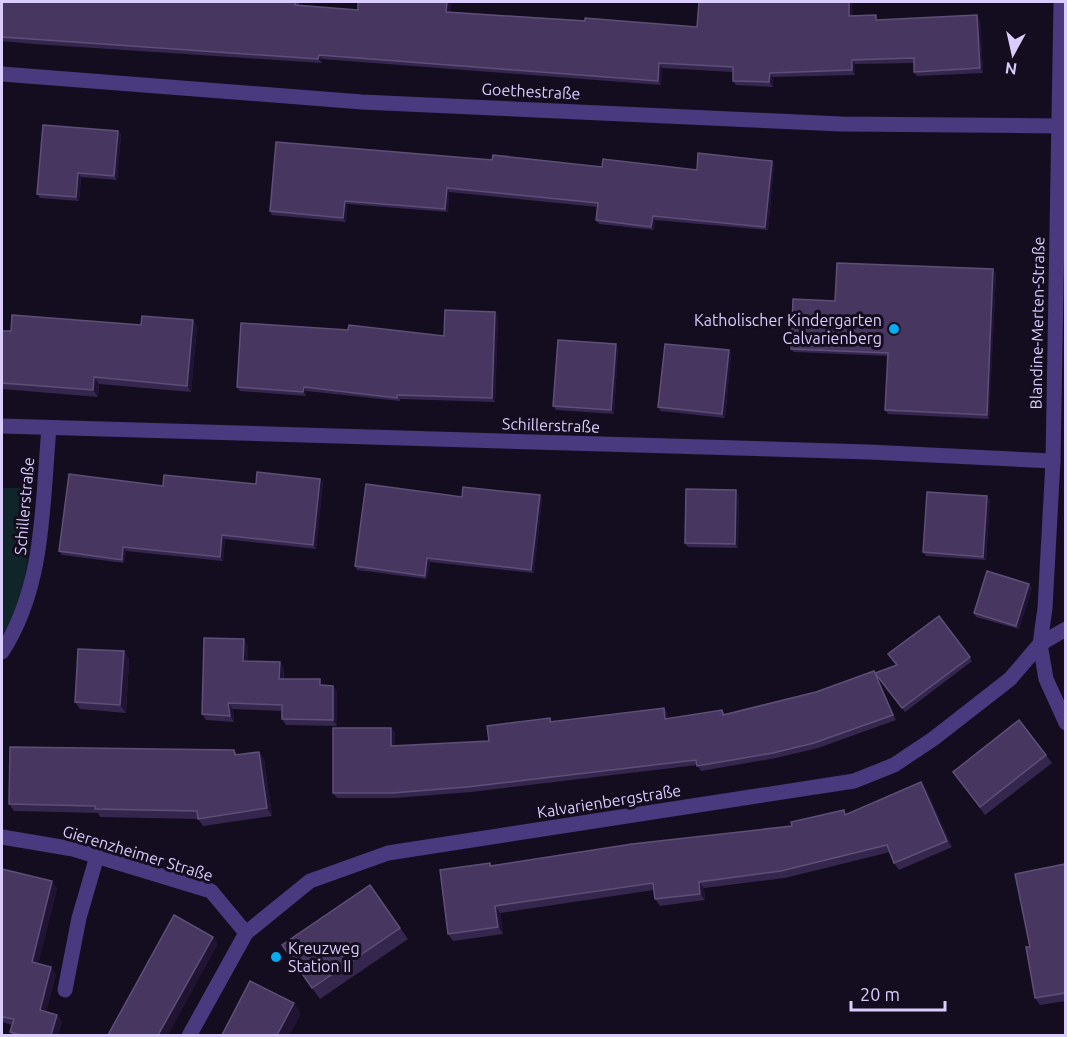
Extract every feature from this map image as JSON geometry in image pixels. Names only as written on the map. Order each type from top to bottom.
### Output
[{"type":"street","name":"Blandine-Merten-Straße","points":[[1061,2],[1053,461],[1045,608],[1040,644],[1046,679],[1065,723]]},
{"type":"street","name":"Goethestraße","points":[[2,74],[362,102],[841,124],[1059,126]]},
{"type":"street","name":"Schillerstraße","points":[[2,426],[869,452],[1053,461]]},
{"type":"street","name":"Schillerstraße","points":[[2,652],[20,617],[38,562],[49,428]]},
{"type":"street","name":"Kalvarienbergstraße","points":[[189,1035],[246,933],[310,881],[388,853],[854,781],[894,765],[933,739],[1010,679],[1040,644],[1065,628]]},
{"type":"street","name":"Gierenzheimer Straße","points":[[2,837],[73,849],[211,891],[246,933]]},
{"type":"street","points":[[65,990],[79,918],[97,856]]},
{"type":"green space","points":[[2,488],[33,488],[27,564],[23,583],[19,601],[2,635]]},
{"type":"building","points":[[2,2],[296,2],[295,5],[358,10],[358,2],[447,2],[446,12],[585,21],[585,18],[697,27],[699,2],[849,2],[849,16],[876,15],[876,20],[977,15],[980,68],[914,72],[914,58],[852,60],[852,70],[770,73],[769,82],[733,81],[733,67],[659,63],[658,81],[319,55],[318,59],[2,37]]},
{"type":"building","points":[[43,125],[118,131],[114,176],[78,173],[76,197],[37,194]]},
{"type":"building","points":[[276,142],[492,160],[493,155],[602,167],[603,159],[697,170],[698,153],[772,161],[765,227],[653,216],[651,227],[596,220],[598,203],[447,188],[445,209],[345,201],[343,218],[270,211]]},
{"type":"building","name":"Katholischer Kindergarten Calvarienberg","points":[[837,263],[993,269],[987,415],[885,410],[888,353],[791,349],[793,299],[835,301]]},
{"type":"building","points":[[445,310],[495,312],[492,398],[397,395],[397,398],[304,387],[303,392],[237,387],[241,323],[348,330],[349,325],[444,336]]},
{"type":"building","points":[[12,315],[141,325],[142,316],[193,320],[187,386],[94,377],[93,390],[2,383],[2,331],[11,331]]},
{"type":"building","points":[[558,340],[616,344],[611,410],[553,406]]},
{"type":"building","points":[[665,344],[729,350],[722,414],[658,407]]},
{"type":"building","points":[[257,472],[320,479],[313,545],[222,535],[220,557],[123,547],[122,560],[59,551],[69,474],[163,486],[164,475],[256,484]]},
{"type":"building","points":[[366,484],[462,497],[463,487],[540,495],[531,570],[427,558],[425,576],[355,566]]},
{"type":"building","points":[[686,489],[736,490],[735,544],[685,543]]},
{"type":"building","points":[[927,492],[987,496],[983,557],[923,552]]},
{"type":"building","points":[[987,571],[1029,584],[1016,626],[974,613]]},
{"type":"building","points":[[939,616],[970,657],[902,708],[875,673],[897,665],[888,654]]},
{"type":"building","points":[[204,638],[244,639],[243,661],[280,662],[279,679],[320,679],[320,685],[333,686],[333,720],[282,719],[282,705],[228,703],[230,716],[202,714]]},
{"type":"building","points":[[78,649],[124,651],[120,705],[75,702]]},
{"type":"building","points":[[874,671],[893,715],[814,743],[773,753],[697,766],[696,760],[467,787],[392,793],[333,793],[333,728],[391,728],[391,746],[489,741],[487,726],[550,718],[550,722],[664,708],[665,719],[722,710],[723,715],[816,692]]},
{"type":"building","points":[[1019,720],[1046,755],[980,807],[953,772]]},
{"type":"building","points":[[10,747],[234,750],[235,755],[259,752],[267,808],[198,819],[197,811],[9,804]]},
{"type":"building","points":[[921,782],[947,841],[894,863],[887,845],[781,871],[699,882],[700,894],[655,899],[653,883],[495,906],[498,927],[448,934],[440,870],[490,863],[490,866],[632,844],[792,826],[791,822],[844,810],[845,815]]},
{"type":"building","points":[[1065,864],[1065,993],[1035,998],[1026,947],[1030,947],[1015,874]]},
{"type":"building","points":[[2,869],[52,881],[32,962],[51,967],[40,1010],[57,1015],[51,1035],[21,1035],[10,1032],[14,1019],[2,1017]]},
{"type":"building","points":[[370,885],[400,928],[312,988],[282,945]]},
{"type":"building","points":[[174,915],[213,937],[158,1035],[108,1035]]},
{"type":"building","points":[[250,981],[294,1003],[277,1035],[222,1035]]},
{"type":"place","name":"Katholischer Kindergarten Calvarienberg","points":[[894,329]]},
{"type":"place","name":"Kreuzweg Station II","points":[[276,957]]}]
